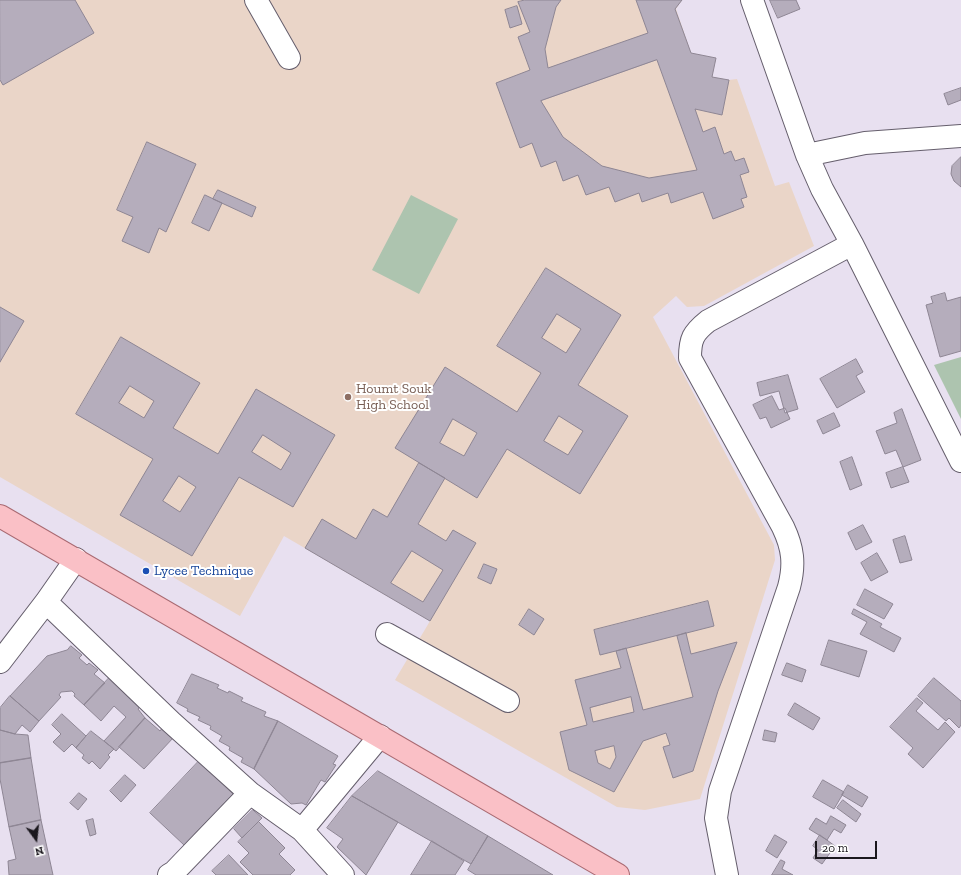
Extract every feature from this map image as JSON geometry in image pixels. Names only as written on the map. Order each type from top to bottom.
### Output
[{"type":"main road","points":[[0,516],[618,875]]},
{"type":"street","points":[[256,0],[289,58]]},
{"type":"street","points":[[752,0],[807,155],[822,189],[852,244],[961,461]]},
{"type":"street","points":[[807,155],[865,143],[961,136]]},
{"type":"street","points":[[727,875],[716,818],[720,791],[789,587],[793,572],[794,556],[790,541],[690,358],[690,344],[696,330],[708,321],[852,244]]},
{"type":"street","points":[[0,662],[46,602],[76,559]]},
{"type":"street","points":[[46,602],[171,722],[250,793],[302,830],[343,875]]},
{"type":"street","points":[[387,634],[508,701]]},
{"type":"street","points":[[302,830],[380,736]]},
{"type":"street","points":[[169,875],[174,872],[250,793]]},
{"type":"shaded area","name":"Houmt Souk High School","points":[[0,0],[682,0],[676,9],[691,53],[716,58],[712,77],[729,80],[737,79],[775,186],[789,182],[814,246],[704,306],[687,307],[676,296],[653,317],[774,545],[775,560],[700,799],[645,810],[617,807],[395,680],[430,621],[284,536],[240,616],[0,477]]},
{"type":"green space","points":[[411,195],[458,219],[419,294],[372,270]]},
{"type":"green space","points":[[961,357],[961,419],[934,365]]},
{"type":"building","points":[[0,0],[75,0],[94,33],[3,85],[0,80]]},
{"type":"building","points":[[525,0],[561,0],[556,7],[545,49],[548,68],[648,33],[636,0],[682,0],[675,9],[691,53],[716,58],[712,77],[729,80],[722,115],[695,109],[703,132],[715,127],[724,154],[731,151],[735,161],[744,158],[749,172],[740,175],[747,197],[741,199],[744,207],[713,219],[703,192],[671,203],[668,193],[642,202],[639,193],[615,202],[609,187],[586,195],[578,175],[563,181],[556,161],[541,167],[532,143],[520,148],[496,83],[530,70],[518,37],[530,32],[518,2]],"holes":[[[657,60],[697,170],[649,178],[602,166],[563,137],[541,101]]]},
{"type":"building","points":[[770,0],[796,0],[800,9],[778,18]]},
{"type":"building","points":[[517,6],[522,24],[510,28],[505,10]]},
{"type":"building","points":[[961,88],[961,100],[948,105],[944,94]]},
{"type":"building","points":[[147,142],[196,164],[166,232],[159,228],[149,253],[122,241],[133,217],[117,210]]},
{"type":"building","points":[[961,157],[961,187],[954,181],[951,174],[952,166]]},
{"type":"building","points":[[218,190],[256,207],[252,217],[213,199]]},
{"type":"building","points":[[205,195],[222,203],[209,231],[192,223]]},
{"type":"building","points":[[546,268],[621,315],[578,385],[628,416],[580,494],[507,449],[477,498],[395,448],[445,367],[517,412],[541,373],[497,346]],"holes":[[[557,314],[581,329],[566,353],[542,338]],[[559,416],[583,431],[568,455],[544,441]],[[453,419],[477,433],[464,456],[440,443]]]},
{"type":"building","points":[[945,293],[947,301],[961,297],[961,351],[940,357],[926,305],[933,303],[931,297]]},
{"type":"building","points":[[0,307],[24,321],[0,362]]},
{"type":"building","points":[[121,337],[200,383],[173,428],[218,454],[256,389],[335,435],[293,507],[239,477],[192,556],[120,515],[153,459],[76,414]],"holes":[[[130,386],[154,401],[144,418],[119,403]],[[263,435],[291,453],[281,470],[252,452]],[[179,476],[196,487],[180,512],[163,501]]]},
{"type":"building","points":[[856,359],[863,372],[856,376],[865,392],[837,408],[820,379]]},
{"type":"building","points":[[788,375],[798,409],[785,413],[779,391],[760,396],[757,383]]},
{"type":"building","points":[[772,396],[779,410],[785,408],[790,419],[771,428],[766,417],[760,419],[753,405]]},
{"type":"building","points":[[902,409],[921,460],[903,467],[896,450],[885,454],[876,431],[897,423],[894,413]]},
{"type":"building","points":[[834,413],[840,426],[823,434],[817,421]]},
{"type":"building","points":[[852,457],[862,485],[850,490],[840,462]]},
{"type":"building","points":[[419,463],[445,478],[418,524],[446,541],[453,530],[476,543],[430,621],[305,548],[322,519],[356,539],[373,509],[387,517]],"holes":[[[412,551],[443,570],[423,602],[391,583]]]},
{"type":"building","points":[[903,467],[909,482],[891,488],[886,473]]},
{"type":"building","points":[[863,525],[872,542],[856,550],[848,533]]},
{"type":"building","points":[[905,536],[912,560],[900,563],[893,540]]},
{"type":"building","points":[[877,553],[888,572],[871,581],[861,563]]},
{"type":"building","points":[[484,564],[497,569],[491,584],[478,578]]},
{"type":"building","points":[[865,589],[893,604],[884,619],[857,605]]},
{"type":"building","points":[[708,601],[714,626],[600,655],[594,630]]},
{"type":"building","points":[[529,609],[544,619],[534,635],[519,625]]},
{"type":"building","points":[[854,609],[882,624],[880,627],[901,638],[894,652],[860,634],[867,622],[852,614]]},
{"type":"building","points":[[686,633],[691,654],[737,642],[718,691],[693,771],[673,778],[663,747],[670,745],[666,733],[643,741],[614,792],[569,770],[560,732],[587,725],[575,680],[621,668],[616,651],[626,648],[643,710],[693,697],[677,636]],"holes":[[[631,697],[634,712],[593,722],[590,708]],[[614,746],[616,757],[610,769],[598,763],[595,751]]]},
{"type":"building","points":[[829,640],[867,651],[859,677],[821,665]]},
{"type":"building","points":[[71,646],[82,655],[79,658],[87,665],[89,663],[98,670],[94,674],[105,683],[84,705],[74,696],[75,694],[72,691],[61,692],[59,695],[61,697],[39,721],[10,696],[47,656],[67,650]]},
{"type":"building","points":[[787,663],[806,670],[802,682],[782,675]]},
{"type":"building","points":[[192,674],[219,685],[217,688],[228,693],[229,691],[243,698],[241,701],[266,712],[264,716],[278,721],[254,769],[241,762],[243,758],[229,750],[230,747],[219,741],[222,736],[210,729],[211,726],[198,720],[200,717],[187,711],[188,709],[177,703]]},
{"type":"building","points":[[110,677],[141,705],[138,709],[145,718],[116,751],[104,741],[126,717],[114,706],[101,721],[84,705]]},
{"type":"building","points":[[934,678],[961,701],[961,725],[959,728],[949,718],[946,721],[918,696]]},
{"type":"building","points":[[10,696],[39,721],[30,732],[22,725],[15,734],[0,730],[0,708]]},
{"type":"building","points":[[917,698],[923,703],[916,711],[938,730],[945,722],[955,732],[923,768],[908,754],[913,748],[890,727]]},
{"type":"building","points":[[795,703],[820,718],[813,730],[788,715]]},
{"type":"building","points":[[62,714],[86,736],[76,748],[72,744],[64,752],[53,742],[61,734],[52,725]]},
{"type":"building","points":[[145,718],[160,731],[163,727],[174,737],[144,769],[119,747]]},
{"type":"building","points":[[278,721],[338,756],[333,764],[336,765],[325,782],[321,780],[306,805],[302,803],[291,804],[254,769]]},
{"type":"building","points":[[0,730],[15,734],[28,735],[31,758],[0,763]]},
{"type":"building","points":[[765,730],[777,733],[775,742],[763,740]]},
{"type":"building","points":[[91,731],[114,749],[108,755],[110,757],[100,769],[92,761],[89,764],[82,758],[84,755],[76,748]]},
{"type":"building","points":[[31,758],[41,820],[9,827],[0,779],[0,763]]},
{"type":"building","points":[[199,761],[233,794],[184,845],[150,813]]},
{"type":"building","points":[[378,771],[488,836],[471,864],[352,796]]},
{"type":"building","points":[[125,775],[136,785],[121,802],[110,791]]},
{"type":"building","points":[[823,780],[844,792],[834,809],[813,797]]},
{"type":"building","points":[[848,785],[868,797],[862,807],[842,795]]},
{"type":"building","points":[[79,793],[87,799],[78,810],[70,803]]},
{"type":"building","points":[[352,796],[398,822],[366,875],[337,847],[343,839],[327,828]]},
{"type":"building","points":[[843,800],[861,814],[856,822],[837,808]]},
{"type":"building","points":[[253,810],[262,818],[242,838],[234,829]]},
{"type":"building","points":[[831,816],[846,825],[841,833],[834,829],[827,840],[809,829],[816,818],[826,824]]},
{"type":"building","points":[[93,819],[96,834],[90,836],[86,821]]},
{"type":"building","points":[[41,820],[53,875],[9,875],[8,861],[16,859],[9,827]]},
{"type":"building","points":[[259,822],[285,848],[279,854],[295,870],[290,875],[253,875],[240,862],[249,853],[238,842]]},
{"type":"building","points":[[775,835],[787,842],[777,858],[766,851]]},
{"type":"building","points":[[820,835],[835,846],[822,864],[813,858],[818,850],[813,846]]},
{"type":"building","points":[[488,836],[553,875],[476,875],[468,870]]},
{"type":"building","points":[[432,841],[464,861],[455,875],[411,875]]},
{"type":"building","points":[[229,855],[248,875],[216,875],[212,871]]},
{"type":"building","points":[[781,860],[785,862],[782,869],[793,875],[772,875]]},
{"type":"place","name":"Houmt Souk High School","points":[[348,397]]},
{"type":"place","name":"Lycee Technique","points":[[146,571]]}]
